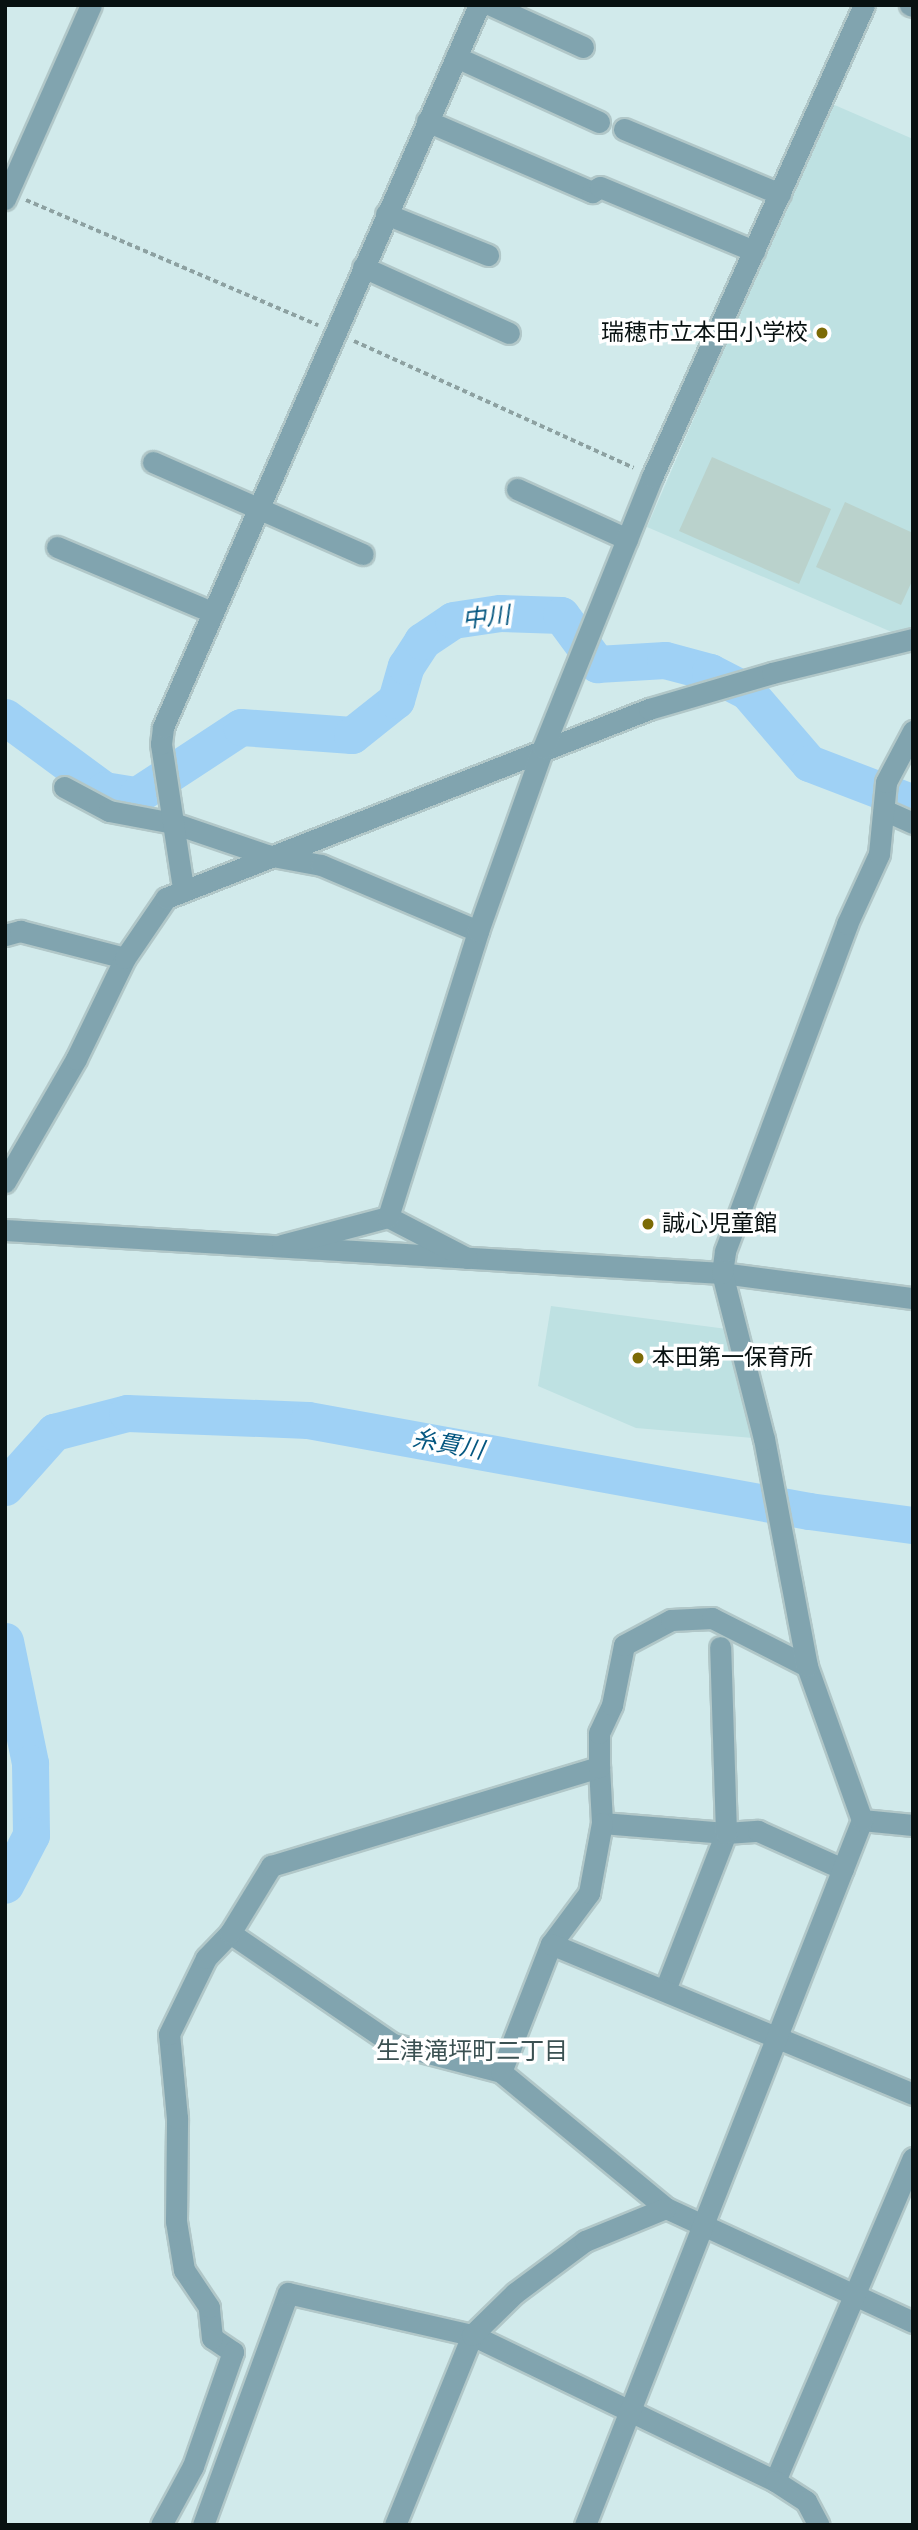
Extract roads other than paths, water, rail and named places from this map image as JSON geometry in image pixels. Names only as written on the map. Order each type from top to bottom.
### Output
[{"type":"street","points":[[5,199],[91,5]]},
{"type":"street","points":[[183,888],[161,744],[163,727],[479,5]]},
{"type":"street","points":[[491,5],[583,47]]},
{"type":"street","points":[[388,1217],[478,932],[544,748],[627,539],[864,5]]},
{"type":"street","points":[[456,57],[599,122]]},
{"type":"street","points":[[427,121],[592,192],[600,187],[754,251]]},
{"type":"street","points":[[624,129],[780,194]]},
{"type":"street","points":[[386,214],[488,256]]},
{"type":"street","points":[[363,267],[509,333]]},
{"type":"street","points":[[153,462],[363,554]]},
{"type":"street","points":[[517,489],[627,539]]},
{"type":"street","points":[[57,547],[212,612]]},
{"type":"street","points":[[5,1182],[76,1059],[125,958],[166,898],[183,888],[267,855],[649,709],[772,673],[913,639]]},
{"type":"street","points":[[585,2525],[632,2415],[700,2224],[862,1820],[807,1666],[764,1439],[722,1273],[725,1251],[829,972],[879,854],[887,782],[913,732]]},
{"type":"street","points":[[64,788],[109,811],[173,822],[267,855],[321,864],[478,932]]},
{"type":"street","points":[[884,809],[913,823]]},
{"type":"street","points":[[5,934],[20,931],[125,958]]},
{"type":"street","points":[[271,1249],[312,1234],[388,1217],[467,1258]]},
{"type":"street","points":[[5,1230],[271,1249],[722,1273],[913,1298]]},
{"type":"street","points":[[500,2072],[551,1944],[589,1893],[602,1823],[599,1733],[612,1705],[624,1645],[642,1632],[671,1620],[712,1618],[807,1666]]},
{"type":"street","points":[[665,1990],[726,1833],[720,1647]]},
{"type":"street","points":[[233,2351],[212,2338],[209,2307],[184,2270],[176,2221],[177,2118],[169,2034],[206,1958],[230,1933],[271,1866],[599,1767]]},
{"type":"street","points":[[862,1820],[913,1825]]},
{"type":"street","points":[[602,1823],[726,1833],[758,1831],[843,1869]]},
{"type":"street","points":[[230,1933],[393,2044],[500,2072],[666,2208],[913,2322]]},
{"type":"street","points":[[551,1944],[776,2034],[913,2094]]},
{"type":"street","points":[[775,2481],[913,2158]]},
{"type":"street","points":[[395,2525],[472,2335],[515,2293],[584,2241],[666,2208]]},
{"type":"street","points":[[202,2525],[288,2293],[472,2335],[632,2415],[775,2481],[806,2501],[819,2525]]},
{"type":"street","points":[[233,2351],[239,2431]]},
{"type":"street","points":[[161,2525],[193,2466],[233,2351]]},
{"type":"waterway","name":"中川","points":[[5,717],[104,790],[137,795],[241,727],[352,735],[396,700],[406,666],[422,641],[453,620],[500,613],[561,615],[597,664],[665,660],[710,672],[747,691],[809,763],[913,803]]},
{"type":"waterway","name":"糸貫川","points":[[5,1487],[54,1432],[127,1413],[308,1420],[809,1511],[913,1525]]},
{"type":"waterway","name":"糸貫川","points":[[5,1641],[30,1763],[31,1835],[5,1885]]},
{"type":"place","name":"瑞穂市立本田小学校","points":[[822,333]]},
{"type":"place","name":"誠心児童館","points":[[648,1224]]},
{"type":"place","name":"本田第一保育所","points":[[638,1358]]},
{"type":"district","name":"生津滝坪町二丁目","points":[[472,2052]]}]
